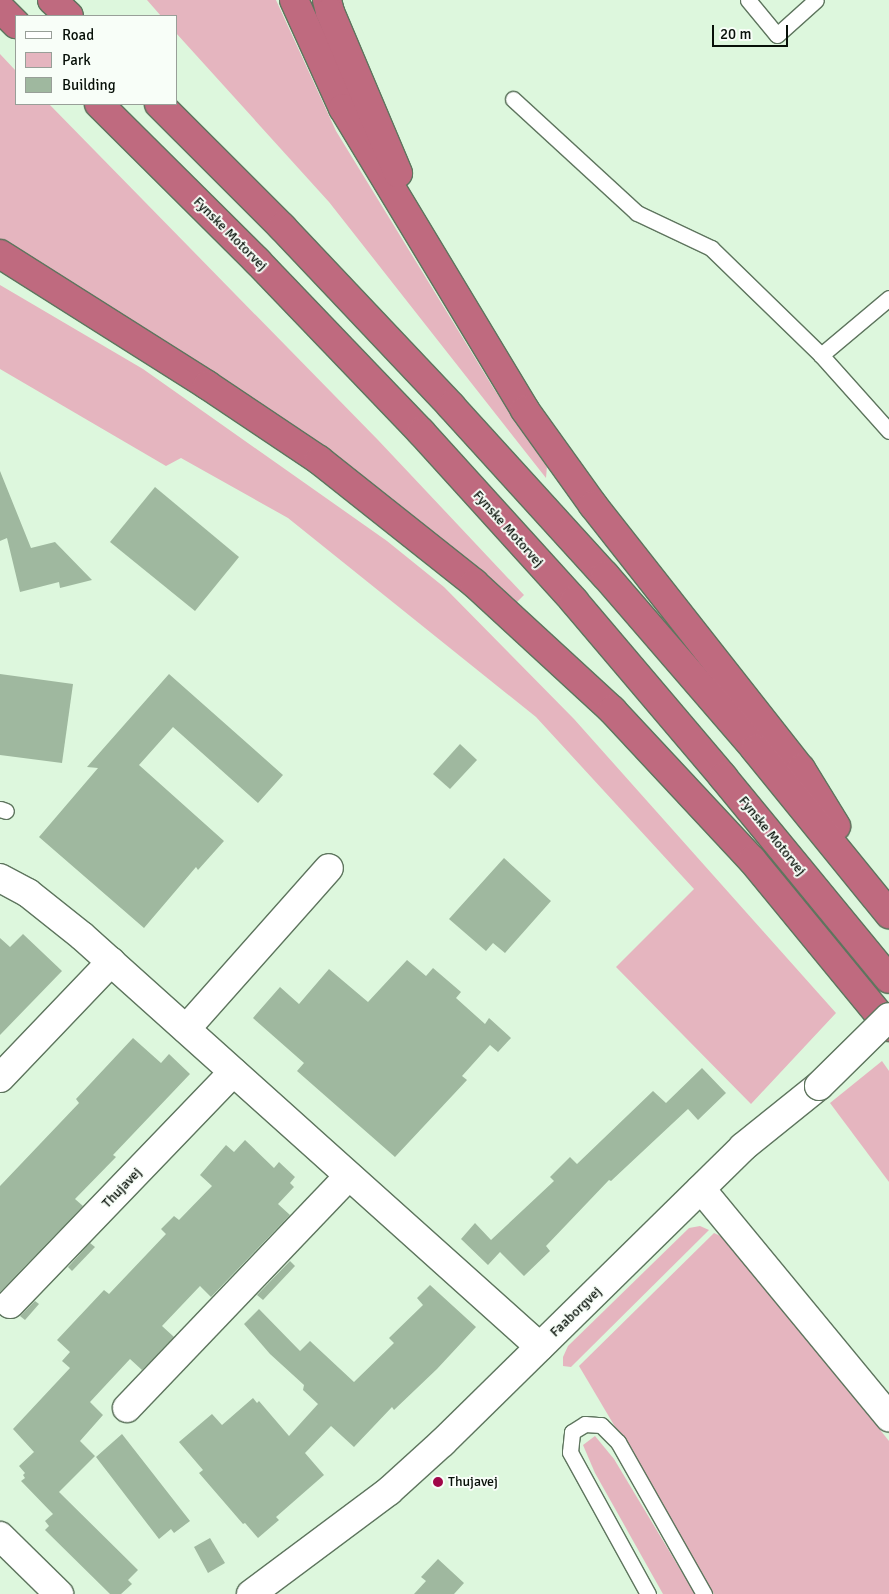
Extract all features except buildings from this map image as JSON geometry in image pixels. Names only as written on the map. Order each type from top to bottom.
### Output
[{"type":"highway","points":[[52,0],[68,15]]},
{"type":"highway","points":[[294,0],[343,108],[525,410],[593,506],[801,769],[889,909]]},
{"type":"highway","points":[[327,0],[330,12],[431,253]]},
{"type":"highway","points":[[0,8],[15,23]]},
{"type":"highway","name":"Fynske Motorvej","points":[[100,105],[257,261],[421,432],[561,587],[723,777],[889,979]]},
{"type":"highway","points":[[160,105],[282,228],[451,406],[605,574],[755,748],[889,914]]},
{"type":"highway","points":[[0,254],[207,385],[319,460],[474,583],[612,710],[752,860],[889,1027]]},
{"type":"highway","points":[[0,270],[207,385]]},
{"type":"street","points":[[186,1029],[329,868]]},
{"type":"street","points":[[0,878],[28,893],[111,962],[540,1347]]},
{"type":"street","points":[[0,1078],[111,962]]},
{"type":"street","name":"Faaborgvej","points":[[251,1594],[389,1491],[540,1347],[743,1148],[818,1086],[889,1017]]},
{"type":"street","name":"Thujavej","points":[[10,1304],[233,1072]]},
{"type":"street","points":[[127,1408],[349,1176]]},
{"type":"street","points":[[701,1189],[889,1418]]},
{"type":"street","points":[[0,1536],[59,1594]]},
{"type":"lane","points":[[748,0],[777,34],[816,0]]},
{"type":"lane","points":[[513,99],[637,213],[711,248],[821,355],[889,431]]},
{"type":"lane","points":[[821,355],[889,298]]},
{"type":"lane","points":[[648,1594],[570,1452],[572,1432],[585,1424],[602,1425],[618,1442],[704,1594]]},
{"type":"green space","points":[[147,0],[276,0],[336,131],[494,389],[547,466],[546,478],[329,202],[178,35],[178,15],[160,15]]},
{"type":"green space","points":[[0,54],[15,70],[15,105],[50,105],[378,440],[524,595],[516,603],[274,414],[181,351],[0,243]]},
{"type":"green space","points":[[0,285],[143,369],[387,541],[444,587],[574,719],[836,1013],[751,1104],[616,967],[694,889],[536,717],[288,518],[181,458],[166,466],[0,369]]},
{"type":"green space","points":[[882,1061],[889,1071],[889,1182],[830,1103]]},
{"type":"green space","points":[[700,1226],[709,1230],[571,1367],[563,1366],[563,1357],[568,1346],[689,1228]]},
{"type":"green space","points":[[714,1233],[727,1239],[889,1441],[889,1594],[714,1594],[579,1366]]},
{"type":"green space","points":[[595,1436],[614,1459],[695,1594],[663,1594],[595,1473],[583,1445]]},
{"type":"place","name":"Thujavej","points":[[438,1482]]}]
